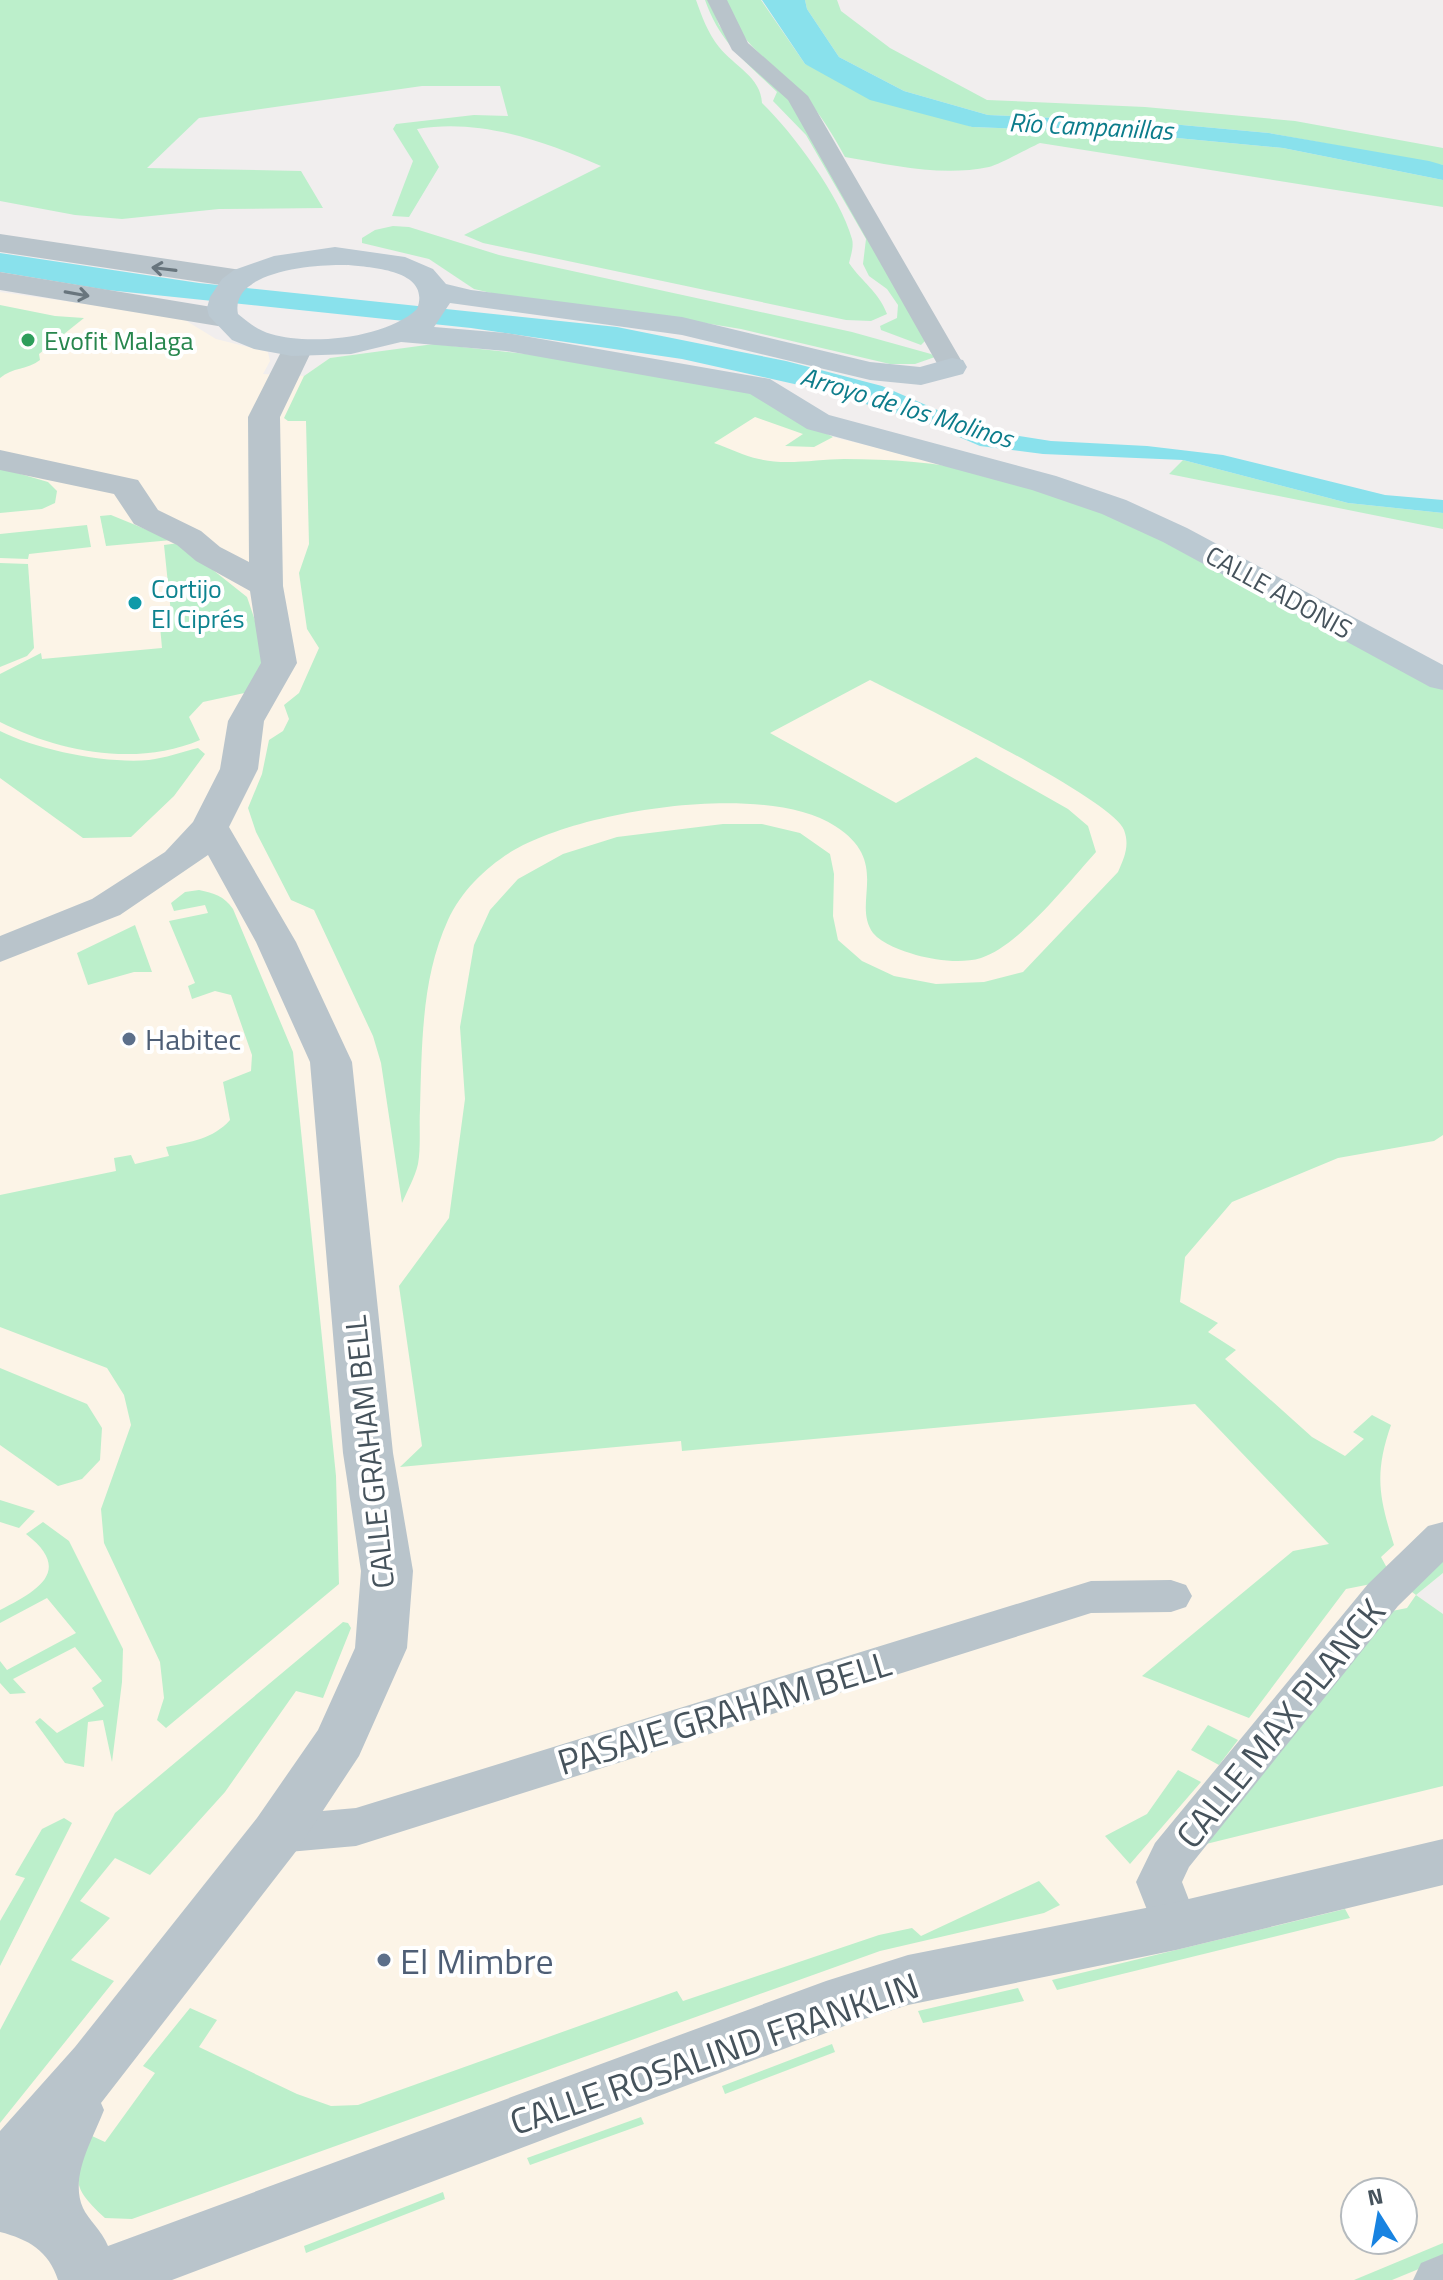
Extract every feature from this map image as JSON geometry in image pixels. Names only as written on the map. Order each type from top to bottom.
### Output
[{"type":"main road","points":[[358,257],[400,264],[423,275],[435,290],[436,305],[425,320],[402,333],[359,345],[298,348],[265,342],[239,332],[224,318],[221,305],[227,291],[241,279],[267,267],[300,259],[358,257]]},
{"type":"main road","points":[[435,290],[471,299],[682,326],[870,371],[921,376],[952,367]]},
{"type":"main road","name":"CALLE ADONIS","points":[[402,333],[506,342],[759,386],[818,422],[1044,483],[1114,507],[1175,535],[1443,679]]},
{"type":"street","points":[[717,0],[739,46],[797,96],[952,367]]},
{"type":"street","points":[[0,243],[241,279]]},
{"type":"street","points":[[0,281],[224,318]]},
{"type":"street","points":[[0,950],[106,907],[179,860],[210,827],[239,769],[246,721],[279,663],[266,586],[264,417],[298,348]]},
{"type":"street","points":[[0,460],[126,487],[146,517],[189,538],[208,554],[266,586]]},
{"type":"street","name":"CALLE GRAHAM BELL","points":[[0,2175],[96,2065],[277,1834],[340,1741],[381,1648],[387,1571],[368,1453],[331,1062],[311,1013],[249,888],[210,827]]},
{"type":"street","name":"CALLE MAX PLANCK","points":[[1176,1926],[1159,1882],[1171,1856],[1383,1595],[1443,1537]]},
{"type":"street","name":"PASAJE GRAHAM BELL","points":[[277,1834],[356,1827],[1091,1597],[1171,1596]]},
{"type":"street","name":"CALLE ROSALIND FRANKLIN","points":[[92,2280],[847,1999],[908,1980],[1176,1926],[1443,1862]]},
{"type":"street","name":"CALLE GRAHAM BELL","points":[[27,2213],[96,2065]]},
{"type":"street","points":[[27,2213],[82,2251],[92,2280]]},
{"type":"shaded area","points":[[0,292],[180,317],[216,339],[268,352],[270,361],[263,374],[304,376],[330,358],[361,355],[744,389],[833,437],[985,474],[1443,690],[1443,1573],[1416,1595],[1443,1614],[1443,2280],[0,2280]]},
{"type":"green space","points":[[0,0],[696,0],[715,42],[752,79],[762,103],[801,148],[826,185],[852,239],[849,263],[875,293],[887,314],[871,321],[846,320],[483,243],[464,235],[601,166],[534,140],[488,129],[441,126],[417,129],[439,167],[409,217],[392,216],[413,161],[393,129],[396,124],[474,115],[508,116],[500,86],[422,86],[199,118],[147,168],[301,171],[323,208],[219,209],[122,219],[75,215],[0,201]]},
{"type":"green space","points":[[705,0],[710,0],[719,25],[733,45],[797,106],[925,341],[921,345],[881,330],[880,326],[897,318],[898,305],[887,289],[869,276],[863,264],[866,239],[806,135],[773,101],[777,92],[726,40]]},
{"type":"green space","points":[[724,0],[761,0],[805,64],[972,127],[1124,133],[1283,148],[1443,180],[1443,207],[1040,143],[989,167],[971,170],[917,169],[845,157],[809,102],[740,31]]},
{"type":"green space","points":[[805,0],[837,0],[841,11],[890,48],[987,100],[1145,107],[1295,121],[1443,148],[1443,165],[1269,133],[1149,122],[988,115],[904,91],[839,57],[807,9]]},
{"type":"green space","points":[[393,226],[409,227],[499,255],[852,332],[935,357],[915,364],[890,364],[741,329],[637,312],[504,296],[474,289],[429,259],[362,243],[362,238],[375,230]]},
{"type":"green space","name":"Evofit Malaga","points":[[0,305],[55,316],[84,318],[39,354],[40,360],[0,378]]},
{"type":"green space","points":[[434,344],[589,361],[744,389],[833,437],[814,447],[785,446],[803,434],[755,417],[714,443],[753,458],[780,462],[861,459],[931,464],[983,473],[1044,491],[1162,538],[1219,566],[1443,690],[1443,1135],[1434,1141],[1338,1158],[1232,1202],[1185,1257],[1180,1302],[1218,1323],[1208,1332],[1236,1350],[1225,1359],[1312,1437],[1345,1456],[1364,1439],[1353,1432],[1372,1415],[1391,1425],[1382,1458],[1380,1485],[1394,1545],[1381,1557],[1387,1568],[1371,1584],[1346,1589],[1249,1718],[1142,1676],[1293,1551],[1329,1544],[1195,1404],[682,1451],[681,1441],[400,1467],[422,1446],[399,1286],[449,1218],[465,1099],[460,1027],[474,945],[490,910],[518,879],[563,854],[617,837],[723,824],[762,824],[800,833],[830,854],[834,874],[833,916],[838,940],[862,961],[894,976],[936,984],[984,982],[1023,972],[1118,872],[1126,847],[1124,830],[1112,815],[1085,796],[1008,751],[870,680],[770,733],[896,803],[976,757],[1068,809],[1088,826],[1096,852],[1043,912],[996,951],[973,960],[948,961],[916,955],[882,941],[867,921],[866,868],[862,854],[852,840],[835,826],[804,812],[765,805],[721,803],[674,806],[583,823],[514,850],[467,889],[453,909],[439,942],[425,1013],[418,1164],[402,1203],[381,1063],[373,1036],[314,910],[291,900],[256,832],[248,808],[262,774],[269,740],[283,731],[289,719],[284,705],[299,693],[319,648],[307,629],[299,573],[309,544],[306,421],[288,421],[284,418],[304,376],[330,358]]},
{"type":"green space","points":[[1183,460],[1348,503],[1443,513],[1443,529],[1169,474]]},
{"type":"green space","points":[[0,468],[48,482],[57,491],[55,503],[42,509],[0,513]]},
{"type":"green space","points":[[111,515],[172,540],[106,546],[100,516]]},
{"type":"green space","points":[[87,525],[91,547],[29,554],[28,559],[0,558],[0,534]]},
{"type":"green space","points":[[179,543],[247,597],[266,653],[249,692],[203,702],[189,717],[200,740],[150,753],[125,754],[73,748],[0,722],[0,674],[41,653],[42,659],[162,648],[159,615],[171,613],[164,545]]},
{"type":"green space","points":[[0,563],[28,564],[34,648],[27,656],[0,667]]},
{"type":"green space","points":[[0,731],[52,750],[93,758],[149,760],[198,748],[205,754],[174,796],[131,837],[83,838],[0,778]]},
{"type":"green space","points":[[199,890],[218,896],[233,909],[293,1052],[336,1476],[339,1584],[166,1728],[157,1720],[164,1698],[160,1662],[104,1543],[101,1509],[131,1425],[124,1395],[107,1368],[0,1327],[0,1195],[116,1171],[114,1158],[131,1155],[135,1164],[169,1156],[166,1147],[209,1136],[230,1120],[223,1082],[251,1071],[252,1055],[231,995],[215,991],[192,999],[188,986],[195,983],[169,921],[208,913],[205,905],[174,911],[171,903],[185,892]]},
{"type":"green space","points":[[135,925],[152,972],[134,972],[88,985],[77,953]]},
{"type":"green space","points":[[0,1368],[87,1404],[102,1428],[100,1460],[82,1479],[58,1486],[0,1445]]},
{"type":"green space","points":[[0,1500],[35,1511],[19,1528],[0,1522]]},
{"type":"green space","points":[[43,1522],[69,1541],[123,1649],[112,1762],[103,1720],[88,1722],[84,1767],[65,1763],[35,1722],[40,1718],[57,1733],[104,1706],[92,1688],[102,1681],[75,1647],[13,1679],[26,1693],[10,1694],[0,1683],[0,1661],[7,1670],[76,1633],[47,1598],[0,1623],[0,1610],[45,1579],[49,1569],[47,1559],[26,1534]]},
{"type":"green space","points":[[1443,1554],[1443,1573],[1416,1595],[1408,1589]]},
{"type":"green space","points":[[1416,1595],[1443,1614],[1443,1786],[1206,1844],[1387,1612],[1407,1608]]},
{"type":"green space","points":[[343,1622],[351,1628],[323,1698],[296,1691],[225,1792],[150,1875],[115,1858],[80,1901],[110,1918],[71,1960],[114,1981],[0,2123],[0,2030],[115,1813]]},
{"type":"green space","points":[[1208,1725],[1238,1740],[1219,1765],[1191,1750]]},
{"type":"green space","points":[[1178,1770],[1201,1782],[1130,1864],[1105,1836],[1147,1814]]},
{"type":"green space","points":[[64,1818],[72,1823],[0,1966],[0,1921],[25,1878],[15,1875],[42,1829]]},
{"type":"green space","points":[[1039,1881],[1060,1905],[1044,1913],[880,1951],[132,2219],[105,2218],[80,2189],[81,2162],[92,2136],[105,2142],[155,2073],[143,2066],[190,2008],[217,2020],[199,2047],[297,2094],[331,2106],[358,2105],[677,1991],[683,2001],[879,1935],[912,1928],[921,1936]]},
{"type":"green space","points":[[1345,1909],[1350,1918],[1057,1990],[1052,1980]]},
{"type":"green space","points":[[1018,1988],[1024,2001],[923,2023],[918,2011]]},
{"type":"green space","points":[[832,2044],[835,2052],[725,2094],[722,2086]]},
{"type":"green space","points":[[641,2117],[644,2124],[530,2165],[527,2158]]},
{"type":"green space","points":[[443,2192],[445,2199],[306,2253],[304,2246]]},
{"type":"green space","points":[[1443,2243],[1443,2259],[1392,2280],[1354,2280],[1412,2256],[1419,2256],[1419,2253]]},
{"type":"water","name":"Río Campanillas","points":[[762,0],[805,0],[807,9],[839,57],[904,91],[988,115],[1149,122],[1269,133],[1429,161],[1443,165],[1443,180],[1283,148],[1124,133],[972,127],[870,100],[805,64]]},
{"type":"water","name":"Arroyo de los Molinos","points":[[0,253],[199,283],[617,327],[786,361],[882,386],[986,431],[1051,441],[1147,446],[1223,455],[1385,495],[1443,500],[1443,513],[1348,503],[1183,460],[1043,454],[980,446],[929,424],[821,390],[682,359],[471,328],[107,290],[0,272]]},
{"type":"place","name":"Evofit Malaga","points":[[28,340]]},
{"type":"place","name":"Cortijo El Ciprés","points":[[135,603]]},
{"type":"place","name":"Habitec","points":[[129,1039]]},
{"type":"place","name":"El Mimbre","points":[[384,1960]]}]
